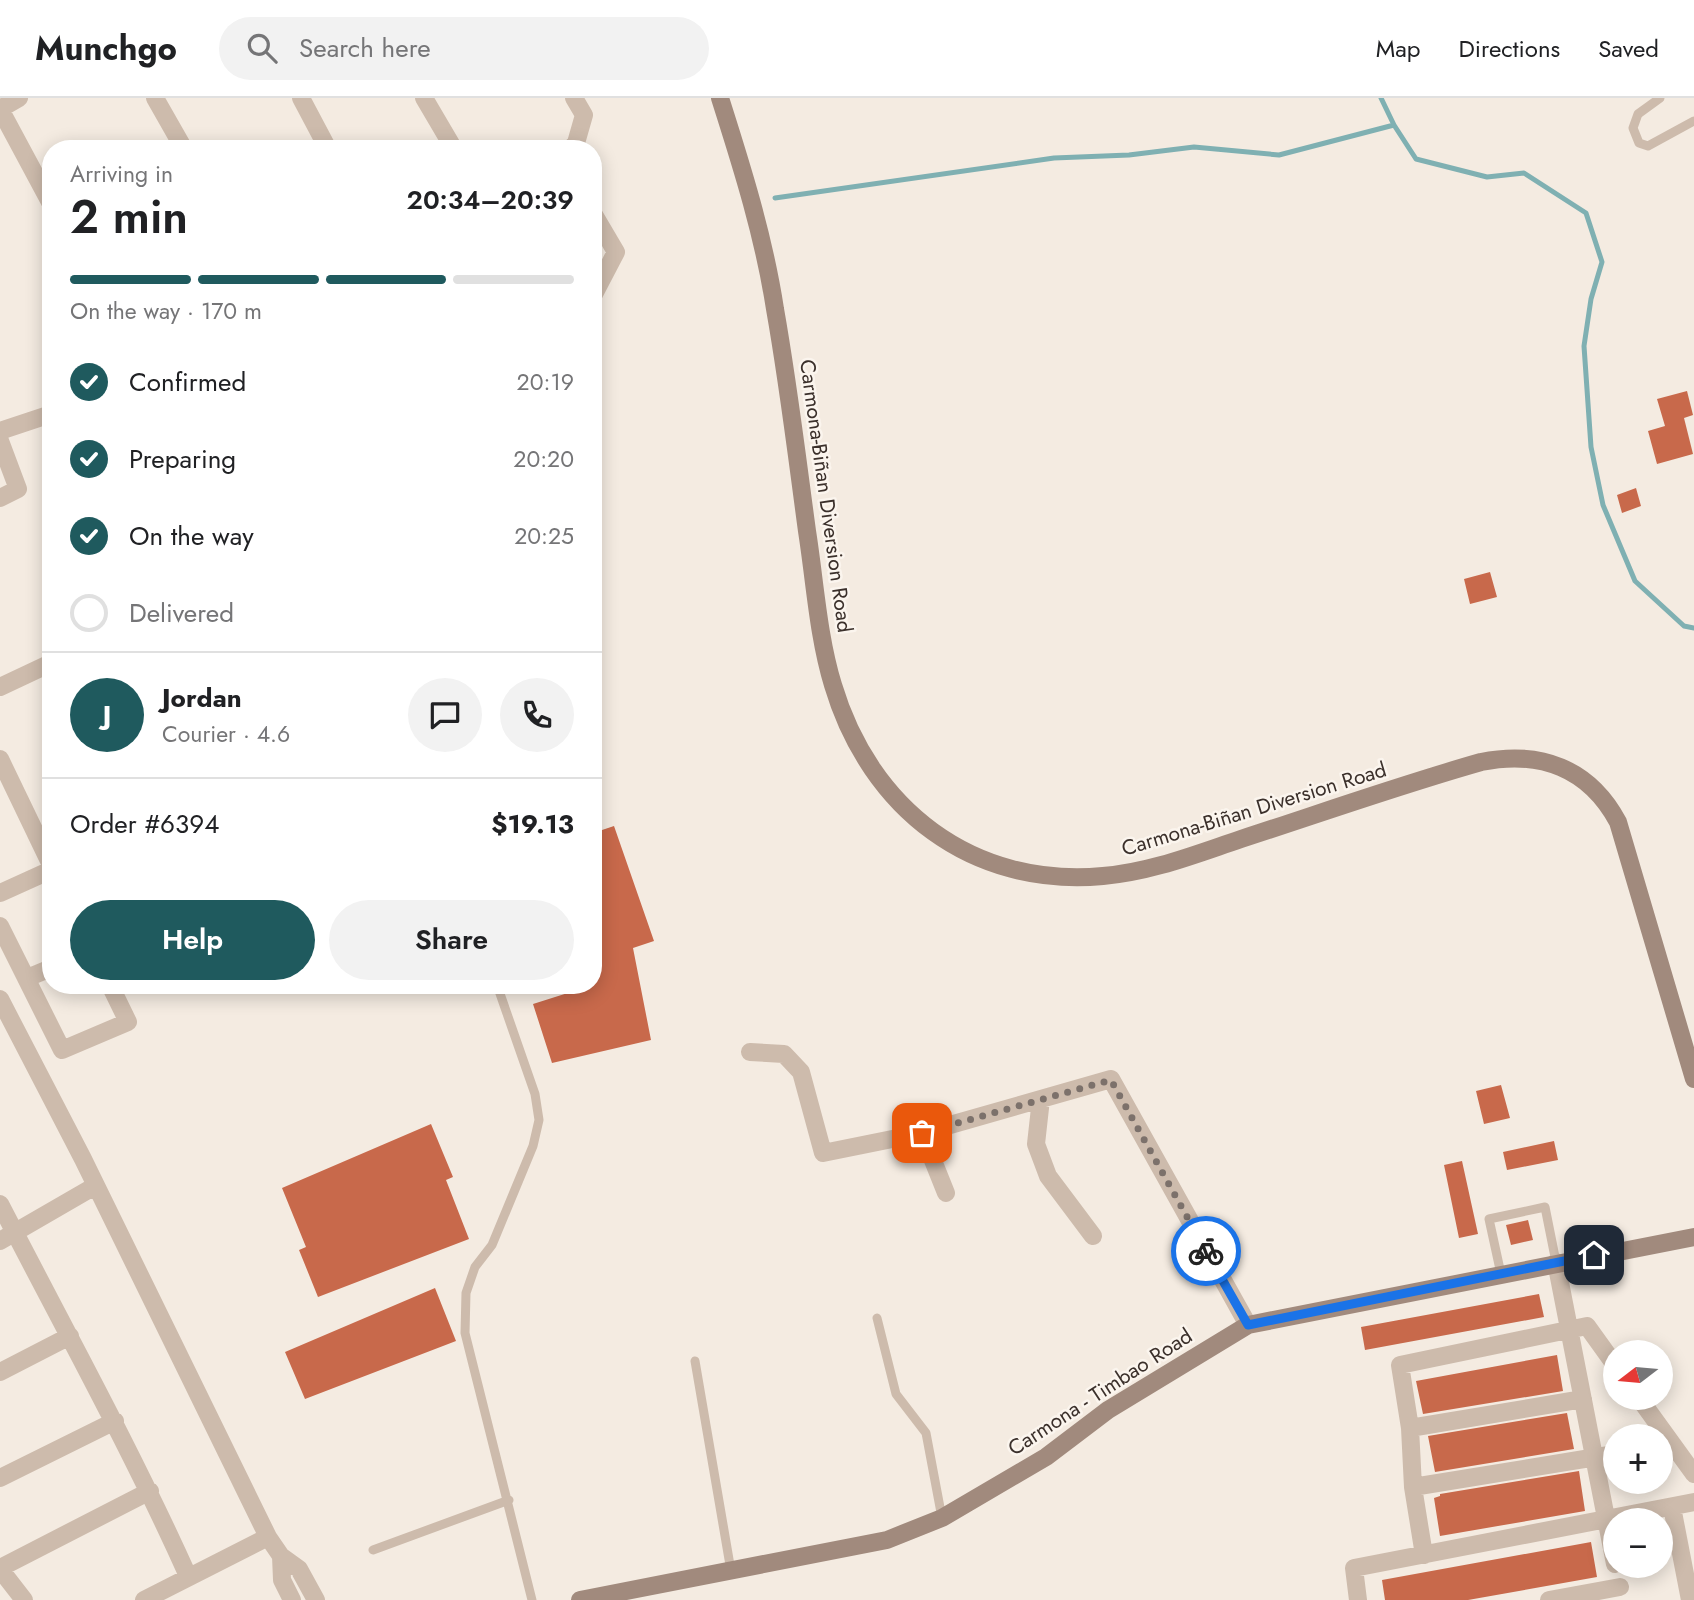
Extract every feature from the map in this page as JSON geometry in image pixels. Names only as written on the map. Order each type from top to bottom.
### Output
[{"type":"main road","name":"Carmona-Biñan Diversion Road","points":[[720,98],[757,226],[775,307],[832,684],[851,735],[862,755],[874,775],[905,809],[942,839],[1009,868],[1074,877],[1104,876],[1162,865],[1480,762],[1521,757],[1549,762],[1563,767],[1587,783],[1605,800],[1618,822],[1694,1079]]},
{"type":"main road","name":"Carmona - Timbao Road","points":[[580,1600],[887,1540],[942,1518],[1046,1457],[1108,1410],[1248,1325],[1556,1262],[1694,1237]]},
{"type":"street","points":[[19,98],[0,109],[42,187]]},
{"type":"street","points":[[155,98],[179,140]]},
{"type":"street","points":[[301,98],[323,140]]},
{"type":"street","points":[[424,98],[449,140]]},
{"type":"street","points":[[574,98],[584,115],[577,140]]},
{"type":"street","points":[[602,229],[616,252],[602,279]]},
{"type":"street","points":[[0,431],[42,417]]},
{"type":"street","points":[[0,441],[18,489],[0,498]]},
{"type":"street","points":[[0,687],[42,667]]},
{"type":"street","points":[[2,770],[42,847]]},
{"type":"street","points":[[0,893],[42,874]]},
{"type":"street","points":[[0,926],[62,1050],[128,1022],[114,994]]},
{"type":"street","points":[[27,978],[42,972]]},
{"type":"street","points":[[0,999],[268,1537],[281,1556],[299,1569],[316,1600]]},
{"type":"street","points":[[750,1052],[784,1054],[801,1072],[823,1153],[922,1133],[1111,1080],[1248,1325]]},
{"type":"street","points":[[1041,1099],[1036,1144],[1048,1176],[1093,1236]]},
{"type":"street","points":[[922,1133],[946,1193]]},
{"type":"street","points":[[8,1237],[95,1185]]},
{"type":"street","points":[[0,1204],[8,1237],[70,1336],[150,1491],[188,1576]]},
{"type":"street","points":[[1556,1262],[1604,1508]]},
{"type":"street","points":[[1424,1555],[1413,1487],[1410,1427],[1400,1365],[1587,1326],[1603,1348]]},
{"type":"street","points":[[0,1371],[70,1336]]},
{"type":"street","points":[[1410,1427],[1583,1399]]},
{"type":"street","points":[[0,1478],[115,1421]]},
{"type":"street","points":[[1673,1451],[1694,1474]]},
{"type":"street","points":[[1413,1487],[1603,1456]]},
{"type":"street","points":[[24,1600],[0,1568],[150,1491]]},
{"type":"street","points":[[1666,1508],[1694,1502]]},
{"type":"street","points":[[1672,1507],[1690,1600]]},
{"type":"street","points":[[1358,1600],[1354,1568],[1603,1520]]},
{"type":"street","points":[[144,1600],[268,1537]]},
{"type":"street","points":[[281,1556],[282,1580],[292,1600]]},
{"type":"street","points":[[1549,1600],[1621,1593]]},
{"type":"lane","points":[[1660,98],[1638,114],[1633,128],[1639,143],[1648,146],[1694,121]]},
{"type":"lane","points":[[500,994],[535,1094],[539,1120],[533,1146],[492,1245],[475,1267],[466,1293],[465,1333],[532,1600]]},
{"type":"lane","points":[[1500,1274],[1489,1219],[1545,1207],[1556,1262]]},
{"type":"lane","points":[[877,1318],[896,1394],[926,1433],[942,1518]]},
{"type":"lane","points":[[695,1361],[731,1572]]},
{"type":"lane","points":[[373,1550],[509,1500]]},
{"type":"building","points":[[1687,391],[1693,415],[1684,418],[1693,454],[1657,464],[1648,431],[1665,426],[1657,399]]},
{"type":"building","points":[[1636,488],[1641,506],[1622,513],[1617,495]]},
{"type":"building","points":[[1490,572],[1497,597],[1470,604],[1464,579]]},
{"type":"building","points":[[614,826],[654,941],[633,948],[651,1040],[552,1063],[533,1004],[565,994],[602,994],[602,830]]},
{"type":"building","points":[[1501,1085],[1510,1118],[1484,1124],[1476,1091]]},
{"type":"building","points":[[431,1124],[453,1177],[446,1180],[469,1239],[318,1297],[299,1250],[306,1247],[282,1188]]},
{"type":"building","points":[[1554,1141],[1558,1160],[1507,1170],[1503,1152]]},
{"type":"building","points":[[1462,1161],[1478,1234],[1459,1238],[1444,1165]]},
{"type":"building","points":[[1528,1220],[1533,1240],[1511,1245],[1506,1225]]},
{"type":"building","points":[[435,1288],[456,1341],[305,1399],[285,1352]]},
{"type":"building","points":[[1539,1294],[1544,1317],[1365,1350],[1361,1327]]},
{"type":"building","points":[[1557,1355],[1563,1391],[1423,1414],[1416,1381]]},
{"type":"building","points":[[1567,1413],[1574,1449],[1435,1472],[1428,1436]]},
{"type":"building","points":[[1579,1471],[1585,1511],[1440,1536],[1434,1498],[1440,1494]]},
{"type":"building","points":[[1591,1542],[1597,1577],[1468,1600],[1385,1600],[1382,1580]]},
{"type":"waterway","points":[[1381,98],[1394,125],[1416,159],[1487,177],[1524,173],[1586,213],[1602,262],[1591,299],[1584,346],[1591,447],[1603,505],[1635,581],[1684,626],[1694,628]]},
{"type":"waterway","points":[[775,198],[1054,158],[1129,155],[1194,147],[1279,155],[1394,125]]},
{"type":"way so far","points":[[922,1133],[1111,1080],[1206,1251]]},
{"type":"route","points":[[1206,1251],[1248,1325],[1594,1255]]}]
